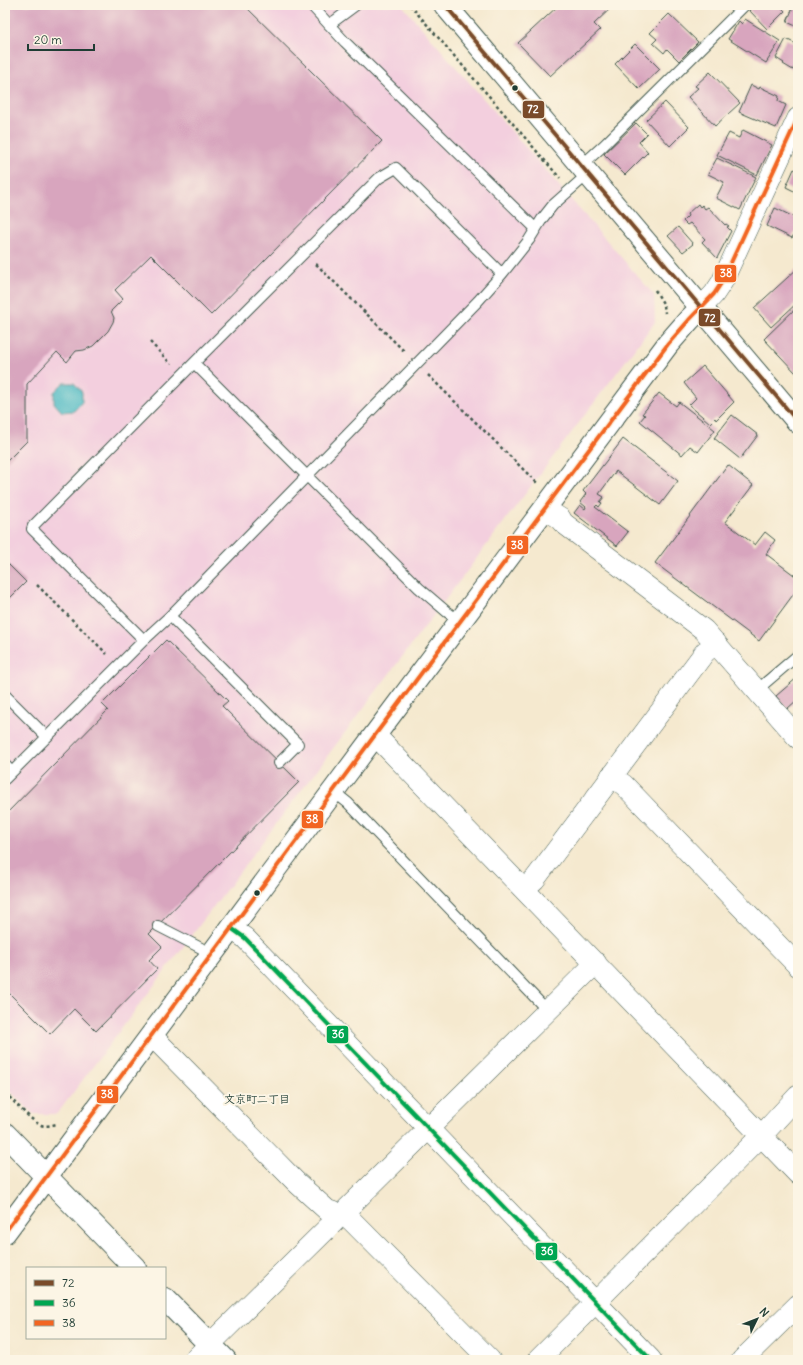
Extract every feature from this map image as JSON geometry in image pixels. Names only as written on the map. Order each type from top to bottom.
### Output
[{"type":"street","points":[[445,5],[798,422]]},
{"type":"street","points":[[5,1232],[668,344],[714,294],[722,282],[798,118]]},
{"type":"street","points":[[545,509],[561,519],[562,522],[704,630],[798,738]]},
{"type":"street","points":[[524,889],[535,879],[705,652],[716,643]]},
{"type":"street","points":[[375,735],[798,1174]]},
{"type":"street","points":[[611,776],[624,785],[798,966]]},
{"type":"street","points":[[231,928],[245,938],[651,1360]]},
{"type":"street","points":[[194,1360],[596,963]]},
{"type":"street","points":[[150,1037],[159,1043],[327,1210],[349,1218],[490,1360]]},
{"type":"street","points":[[538,1360],[761,1136],[798,1096]]},
{"type":"street","points":[[5,1134],[134,1267]]},
{"type":"street","points":[[166,1300],[225,1360]]},
{"type":"street","points":[[742,1360],[798,1305]]},
{"type":"lane","points":[[311,5],[329,25],[536,229]]},
{"type":"lane","points":[[329,25],[356,5]]},
{"type":"lane","points":[[7,772],[47,737],[169,617],[478,301],[529,240],[548,211],[570,190],[603,146],[745,5]]},
{"type":"lane","points":[[144,640],[32,529],[33,526],[379,178],[396,168],[502,274]]},
{"type":"lane","points":[[194,363],[419,588],[460,621]]},
{"type":"lane","points":[[169,617],[172,618],[298,744],[279,763]]},
{"type":"lane","points":[[757,690],[798,655]]},
{"type":"lane","points":[[5,695],[47,737]]},
{"type":"lane","points":[[333,791],[348,803],[547,1010]]},
{"type":"lane","points":[[158,926],[201,948],[210,956]]},
{"type":"path","points":[[410,5],[570,190]]},
{"type":"path","points":[[651,286],[656,292]]},
{"type":"path","points":[[36,585],[119,665]]},
{"type":"shaded area","points":[[5,5],[402,5],[654,295],[655,322],[57,1114],[33,1114],[5,1086]]},
{"type":"water","points":[[63,383],[74,383],[82,392],[82,402],[74,411],[62,412],[54,403],[54,392]]},
{"type":"building","points":[[5,5],[244,5],[382,141],[211,315],[151,255],[115,290],[123,299],[111,311],[114,318],[108,331],[93,346],[84,350],[76,351],[67,362],[57,352],[27,384],[27,441],[5,463]]},
{"type":"building","points":[[559,5],[614,5],[594,24],[600,30],[550,76],[518,43]]},
{"type":"building","points":[[755,5],[779,5],[785,11],[767,29],[749,10]]},
{"type":"building","points":[[794,5],[798,5],[798,27],[787,22]]},
{"type":"building","points":[[669,14],[698,42],[679,61],[667,49],[664,53],[653,43],[657,39],[650,33]]},
{"type":"building","points":[[745,19],[780,41],[766,63],[728,39],[739,21],[742,24]]},
{"type":"building","points":[[786,39],[798,45],[798,68],[795,66],[793,70],[776,58]]},
{"type":"building","points":[[635,44],[660,69],[639,89],[615,64]]},
{"type":"building","points":[[710,72],[740,103],[715,126],[688,97],[698,88],[695,86]]},
{"type":"building","points":[[751,85],[759,89],[760,87],[779,96],[778,101],[786,105],[776,128],[739,112]]},
{"type":"building","points":[[665,102],[689,127],[670,146],[646,120]]},
{"type":"building","points":[[636,123],[647,134],[639,142],[648,152],[625,175],[604,154]]},
{"type":"building","points":[[743,130],[772,145],[757,175],[717,155],[729,133],[739,138]]},
{"type":"building","points":[[717,158],[756,177],[740,210],[716,198],[724,182],[708,174]]},
{"type":"building","points":[[794,169],[798,171],[798,193],[786,187]]},
{"type":"building","points":[[698,204],[700,207],[702,205],[705,209],[708,207],[725,225],[726,224],[729,226],[727,227],[731,231],[717,258],[702,242],[705,239],[690,223],[687,225],[683,221],[688,216],[687,214]]},
{"type":"building","points":[[775,208],[798,219],[798,227],[792,238],[767,226]]},
{"type":"building","points":[[678,227],[693,244],[683,252],[668,236]]},
{"type":"building","points":[[798,268],[798,302],[771,327],[754,308]]},
{"type":"building","points":[[798,306],[798,371],[796,373],[764,339]]},
{"type":"building","points":[[703,366],[734,402],[716,420],[715,418],[710,423],[689,405],[696,398],[684,383]]},
{"type":"building","points":[[659,393],[676,406],[679,402],[715,430],[698,452],[690,446],[682,455],[640,421],[645,415],[642,414]]},
{"type":"building","points":[[732,415],[758,435],[740,459],[714,438]]},
{"type":"building","points":[[623,439],[678,481],[660,505],[616,471],[599,494],[604,497],[600,502],[602,503],[599,507],[597,505],[595,507],[628,532],[617,546],[574,513],[580,505],[585,509],[586,507],[580,502],[586,494],[583,491]]},
{"type":"building","points":[[728,465],[753,485],[725,522],[755,545],[765,532],[775,540],[766,554],[798,578],[798,588],[759,641],[655,563]]},
{"type":"building","points":[[5,561],[26,582],[5,603]]},
{"type":"building","points":[[166,640],[228,701],[222,706],[299,782],[149,934],[162,947],[149,960],[157,969],[96,1031],[74,1009],[50,1034],[5,989],[5,815],[108,710],[102,704]]},
{"type":"building","points":[[798,677],[798,699],[787,709],[776,696]]},
{"type":"transit line","name":"72","points":[[445,5],[798,422]]},
{"type":"transit line","name":"38","points":[[5,1232],[668,344],[714,294],[722,282],[798,118]]},
{"type":"transit line","name":"36","points":[[231,928],[245,938],[651,1360]]},
{"type":"district","name":"文京町二丁目","points":[[257,1099]]}]
